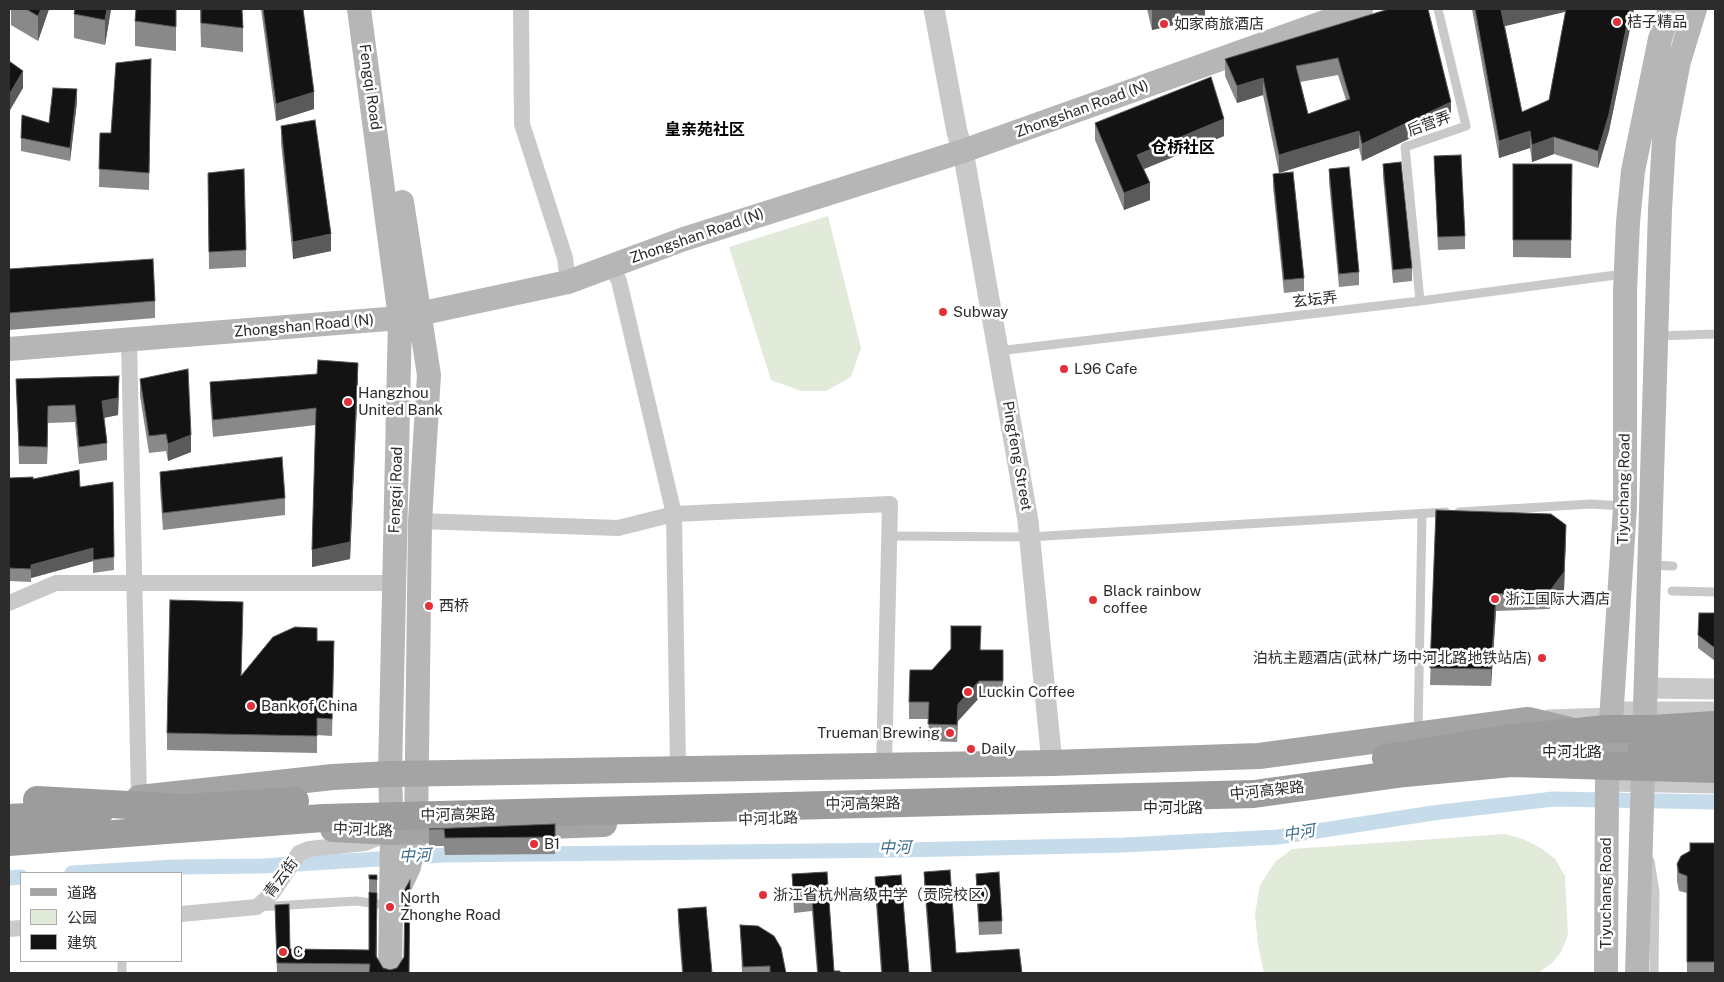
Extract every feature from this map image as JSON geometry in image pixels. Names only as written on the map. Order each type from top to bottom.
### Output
[{"type":"highway","points":[[1649,736],[1715,725]]},
{"type":"highway","name":"中河高架路","points":[[9,818],[326,799],[1249,777],[1504,739],[1606,729],[1649,736]]},
{"type":"highway","points":[[1649,736],[1715,730]]},
{"type":"highway","points":[[1649,736],[1715,741]]},
{"type":"highway","points":[[1649,736],[1715,751]]},
{"type":"highway","name":"中河高架路","points":[[9,842],[323,818],[1254,794],[1405,773],[1511,763],[1711,779]]},
{"type":"highway","points":[[9,801],[37,800],[182,808]]},
{"type":"main road","name":"Fengqi Road","points":[[359,9],[410,316],[393,583],[390,774],[402,849],[391,905],[390,973]]},
{"type":"main road","points":[[372,9],[410,316],[429,375],[420,521],[418,774],[402,849]]},
{"type":"main road","name":"Zhongshan Road (N)","points":[[9,349],[129,341],[410,316],[568,282],[734,223],[963,151],[1361,9]]},
{"type":"main road","name":"Tiyuchang Road","points":[[1606,973],[1606,833],[1602,780],[1608,745],[1626,507],[1625,291],[1632,171],[1660,39],[1670,9]]},
{"type":"main road","name":"Tiyuchang Road","points":[[1637,973],[1643,782],[1649,736],[1646,688],[1662,565],[1657,336],[1664,139],[1680,60],[1695,9]]},
{"type":"main road","name":"中河北路","points":[[9,809],[56,807],[333,778],[390,774],[1052,763],[1259,756],[1528,720],[1608,745]]},
{"type":"main road","name":"中河北路","points":[[9,856],[326,829],[402,849],[1055,808],[1229,807],[1268,804],[1309,795],[1426,778],[1515,751],[1608,745],[1649,736]]},
{"type":"street","points":[[521,9],[522,124],[565,258],[568,282]]},
{"type":"street","name":"Pingfeng Street","points":[[934,9],[955,123],[963,151],[1029,537],[1052,763]]},
{"type":"street","points":[[611,266],[619,281],[674,514],[678,769]]},
{"type":"street","points":[[129,341],[139,798]]},
{"type":"street","points":[[420,521],[618,528],[674,514],[890,504],[884,766]]},
{"type":"street","points":[[9,604],[56,583],[393,583]]},
{"type":"street","points":[[1646,688],[1715,689]]},
{"type":"street","points":[[1610,712],[1649,736],[1711,779]]},
{"type":"street","points":[[1649,736],[1715,712]]},
{"type":"street","points":[[1602,780],[1643,782],[1711,779]]},
{"type":"street","name":"青云街","points":[[182,914],[257,907],[273,892],[300,853],[309,849],[365,843],[402,849]]},
{"type":"lane","name":"后营弄","points":[[1420,301],[1405,147],[1466,126],[1438,9]]},
{"type":"lane","name":"玄坛弄","points":[[998,351],[1420,301],[1616,275],[1625,291]]},
{"type":"lane","points":[[1657,336],[1715,334]]},
{"type":"lane","points":[[889,536],[1029,537],[1592,504],[1626,507]]},
{"type":"lane","points":[[1418,734],[1422,514]]},
{"type":"lane","points":[[1672,591],[1715,592]]},
{"type":"lane","points":[[1528,720],[1547,714],[1610,712]]},
{"type":"lane","points":[[1545,774],[1564,775]]},
{"type":"lane","points":[[1426,778],[1476,776]]},
{"type":"lane","points":[[1641,831],[1648,852],[1655,892],[1654,973]]},
{"type":"lane","name":"青云街","points":[[257,907],[356,901],[391,905]]},
{"type":"green space","points":[[828,216],[861,348],[851,377],[826,391],[801,391],[771,380],[729,247]]},
{"type":"green space","points":[[1505,834],[1523,839],[1541,848],[1555,859],[1565,876],[1568,935],[1561,952],[1552,963],[1538,973],[1264,973],[1258,945],[1255,914],[1260,885],[1275,862],[1292,849]]},
{"type":"building","points":[[26,9],[41,9],[38,16]]},
{"type":"building","points":[[75,9],[107,9],[105,20],[74,14]]},
{"type":"building","points":[[136,9],[176,9],[176,27],[135,21]]},
{"type":"building","points":[[201,9],[242,9],[243,28],[201,23]]},
{"type":"building","points":[[263,9],[303,9],[314,92],[276,104]]},
{"type":"building","points":[[1389,9],[1428,9],[1451,102],[1362,144],[1359,131],[1279,155],[1263,78],[1237,86],[1225,59]],"holes":[[[1338,58],[1350,99],[1308,114],[1296,66]]]},
{"type":"building","points":[[1475,9],[1507,9],[1501,10],[1522,112],[1549,100],[1566,9],[1630,9],[1609,114],[1598,151],[1554,137],[1532,145],[1530,131],[1499,141]]},
{"type":"building","points":[[151,59],[149,173],[99,169],[100,133],[111,133],[116,63]]},
{"type":"building","points":[[9,61],[23,71],[9,95]]},
{"type":"building","points":[[1211,77],[1224,119],[1137,155],[1150,183],[1124,193],[1095,123]]},
{"type":"building","points":[[53,88],[77,89],[70,148],[21,138],[22,115],[49,123]]},
{"type":"building","points":[[315,120],[331,234],[293,242],[281,126]]},
{"type":"building","points":[[1461,155],[1465,236],[1438,237],[1434,156]]},
{"type":"building","points":[[1401,162],[1412,268],[1393,270],[1383,164]]},
{"type":"building","points":[[1513,164],[1572,164],[1571,240],[1513,240]]},
{"type":"building","points":[[1349,167],[1359,272],[1339,274],[1329,169]]},
{"type":"building","points":[[244,169],[246,250],[209,252],[208,173]]},
{"type":"building","points":[[1293,172],[1304,278],[1284,280],[1273,174]]},
{"type":"building","points":[[153,259],[155,301],[9,313],[9,269]]},
{"type":"building","points":[[318,360],[358,363],[350,542],[312,550],[316,408],[213,420],[210,382],[317,374]]},
{"type":"building","points":[[188,369],[191,435],[168,444],[166,434],[149,436],[140,379]]},
{"type":"building","points":[[119,376],[118,398],[102,401],[107,443],[79,447],[75,405],[48,406],[47,447],[19,446],[16,379]]},
{"type":"building","points":[[282,457],[285,498],[163,513],[160,472]]},
{"type":"building","points":[[79,470],[80,487],[113,482],[114,557],[93,560],[93,548],[31,565],[31,569],[9,568],[9,478],[33,477],[33,479]]},
{"type":"building","name":"浙江国际大酒店","points":[[1436,510],[1551,514],[1566,525],[1564,572],[1549,592],[1496,594],[1491,669],[1430,668]]},
{"type":"building","name":"Bank of China","points":[[170,600],[243,602],[241,676],[273,637],[295,627],[317,628],[317,641],[334,641],[332,719],[317,718],[317,736],[167,733]]},
{"type":"building","points":[[1699,613],[1715,613],[1715,648],[1698,635]]},
{"type":"building","points":[[951,626],[981,626],[980,650],[1003,650],[1003,681],[979,681],[958,704],[957,725],[928,724],[929,702],[909,702],[910,670],[932,670],[951,649]]},
{"type":"building","points":[[555,824],[555,837],[445,838],[444,829],[429,829]]},
{"type":"building","points":[[1690,843],[1715,843],[1715,962],[1687,962],[1687,876],[1679,873],[1677,864],[1681,856],[1690,851]]},
{"type":"building","points":[[950,870],[956,953],[1019,949],[1022,973],[932,973],[924,872]]},
{"type":"building","points":[[827,872],[834,971],[840,971],[840,973],[818,973],[812,898],[794,900],[792,874]]},
{"type":"building","points":[[999,872],[1002,921],[979,922],[976,874]]},
{"type":"building","points":[[369,875],[377,875],[377,880],[369,879]]},
{"type":"building","points":[[901,875],[909,973],[882,973],[875,877]]},
{"type":"building","points":[[410,880],[409,973],[369,973],[370,964],[277,963],[275,905],[289,904],[290,949],[369,950],[369,892],[377,893],[376,956],[383,968],[390,970],[397,968],[404,957],[405,889]]},
{"type":"building","points":[[706,907],[712,973],[683,973],[678,909]]},
{"type":"building","points":[[740,925],[758,926],[774,936],[781,948],[786,973],[770,973],[770,966],[743,967]]},
{"type":"waterway","name":"中河","points":[[89,872],[174,867],[263,866],[445,855],[903,850],[1124,845],[1278,837],[1433,813],[1553,799],[1715,802]]},
{"type":"waterway","name":"中河","points":[[9,878],[20,877]]},
{"type":"place","name":"桔子精品","points":[[1617,22]]},
{"type":"place","name":"如家商旅酒店","points":[[1164,24]]},
{"type":"place","name":"Subway","points":[[943,312]]},
{"type":"place","name":"L96 Cafe","points":[[1064,369]]},
{"type":"place","name":"Hangzhou United Bank","points":[[348,402]]},
{"type":"place","name":"浙江国际大酒店","points":[[1495,599]]},
{"type":"place","name":"Black rainbow coffee","points":[[1093,600]]},
{"type":"place","name":"西桥","points":[[429,606]]},
{"type":"place","name":"泊杭主题酒店(武林广场中河北路地铁站店)","points":[[1542,658]]},
{"type":"place","name":"Luckin Coffee","points":[[968,692]]},
{"type":"place","name":"Bank of China","points":[[251,706]]},
{"type":"place","name":"Trueman Brewing","points":[[950,733]]},
{"type":"place","name":"Daily","points":[[971,749]]},
{"type":"place","name":"B1","points":[[534,844]]},
{"type":"place","name":"浙江省杭州高级中学（贡院校区）","points":[[763,895]]},
{"type":"place","name":"North Zhonghe Road","points":[[390,907]]},
{"type":"place","name":"C","points":[[283,952]]},
{"type":"district","name":"皇亲苑社区","points":[[705,130]]},
{"type":"district","name":"仓桥社区","points":[[1183,148]]}]
